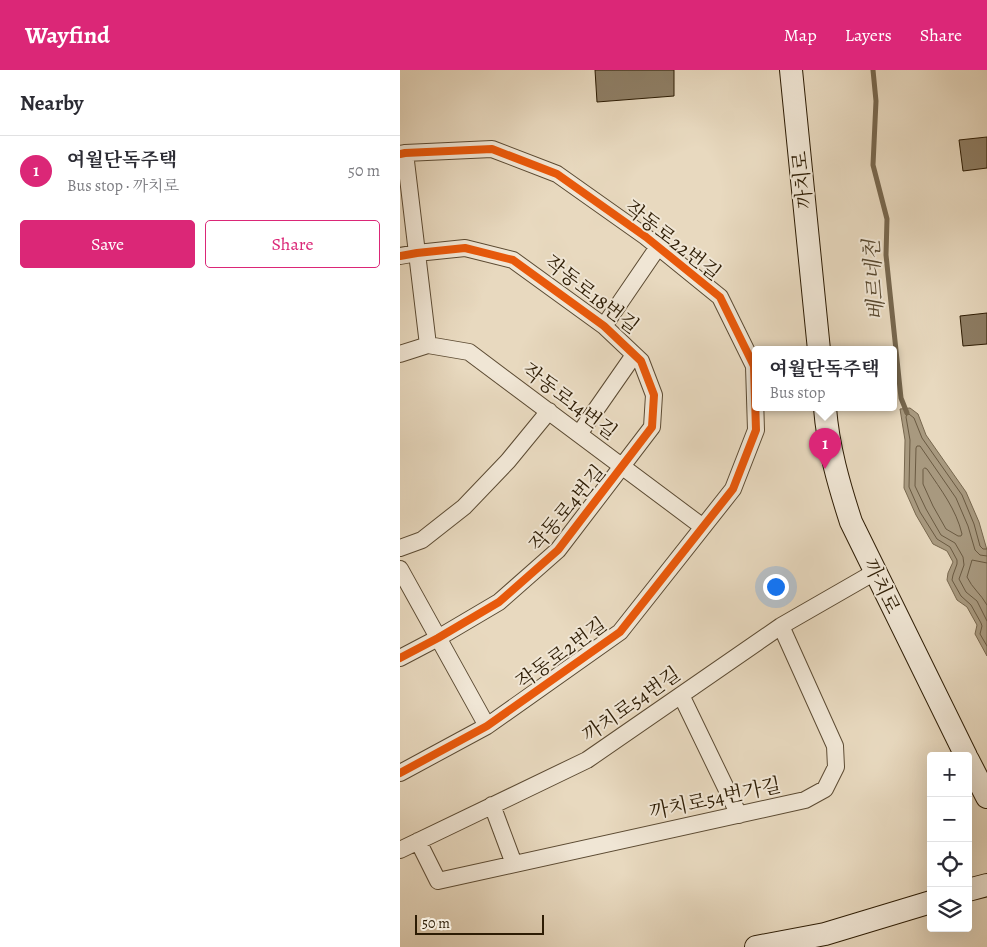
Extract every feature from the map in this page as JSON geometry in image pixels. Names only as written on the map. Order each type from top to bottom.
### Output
[{"type":"street","name":"까치로","points":[[791,70],[819,346]]},
{"type":"street","name":"작동로22번길","points":[[403,154],[492,149],[557,174],[658,246],[720,297],[752,362]]},
{"type":"street","points":[[403,154],[428,345]]},
{"type":"street","points":[[604,326],[658,246]]},
{"type":"street","name":"작동로18번길","points":[[400,256],[465,248],[513,260],[604,326],[641,361],[654,395],[652,427],[623,467]]},
{"type":"street","name":"작동로14번길","points":[[400,354],[428,345],[469,352],[703,527]]},
{"type":"street","points":[[580,434],[634,355]]},
{"type":"street","points":[[400,548],[422,540],[464,507],[508,461],[549,411]]},
{"type":"street","name":"작동로22번길","points":[[703,527],[733,489],[756,430],[755,411]]},
{"type":"street","name":"까치로","points":[[824,411],[842,495],[851,522],[964,752]]},
{"type":"street","name":"작동로4번길","points":[[400,658],[499,602],[558,550],[623,467]]},
{"type":"street","name":"작동로2번길","points":[[400,773],[487,726],[620,632],[703,527]]},
{"type":"street","points":[[400,569],[487,726]]},
{"type":"street","name":"까치로54번길","points":[[400,850],[588,760],[781,626],[875,572]]},
{"type":"street","name":"까치로54번가길","points":[[418,841],[438,881],[805,800],[825,789],[836,767],[836,746],[781,626]]},
{"type":"street","points":[[681,695],[738,815]]},
{"type":"street","points":[[972,768],[987,797]]},
{"type":"street","points":[[492,806],[514,864]]},
{"type":"street","points":[[972,889],[987,885]]},
{"type":"street","points":[[756,947],[824,934],[927,903]]},
{"type":"water","points":[[910,408],[918,414],[926,435],[966,492],[979,522],[987,550],[987,656],[975,634],[977,625],[967,607],[957,600],[947,580],[953,562],[947,551],[933,544],[916,515],[904,488],[905,440],[900,409]]},
{"type":"building","points":[[595,70],[674,70],[674,96],[597,102]]},
{"type":"building","points":[[987,137],[987,168],[963,171],[959,140]]},
{"type":"building","points":[[987,313],[987,344],[963,346],[960,316]]},
{"type":"waterway","name":"베르네천","points":[[873,70],[876,101],[873,165],[887,219],[886,255],[896,346]]},
{"type":"waterway","name":"베르네천","points":[[897,360],[901,398],[907,413]]},
{"type":"cycle path","points":[[400,154],[492,149],[557,174],[646,237],[720,297],[752,362]]},
{"type":"cycle path","points":[[400,256],[465,248],[513,260],[604,326],[641,361],[654,395],[652,427],[558,550],[499,602],[400,658]]},
{"type":"cycle path","points":[[400,773],[487,726],[620,632],[733,489],[756,430],[755,411]]},
{"type":"place","name":"여월단독주택","points":[[825,469]]}]
